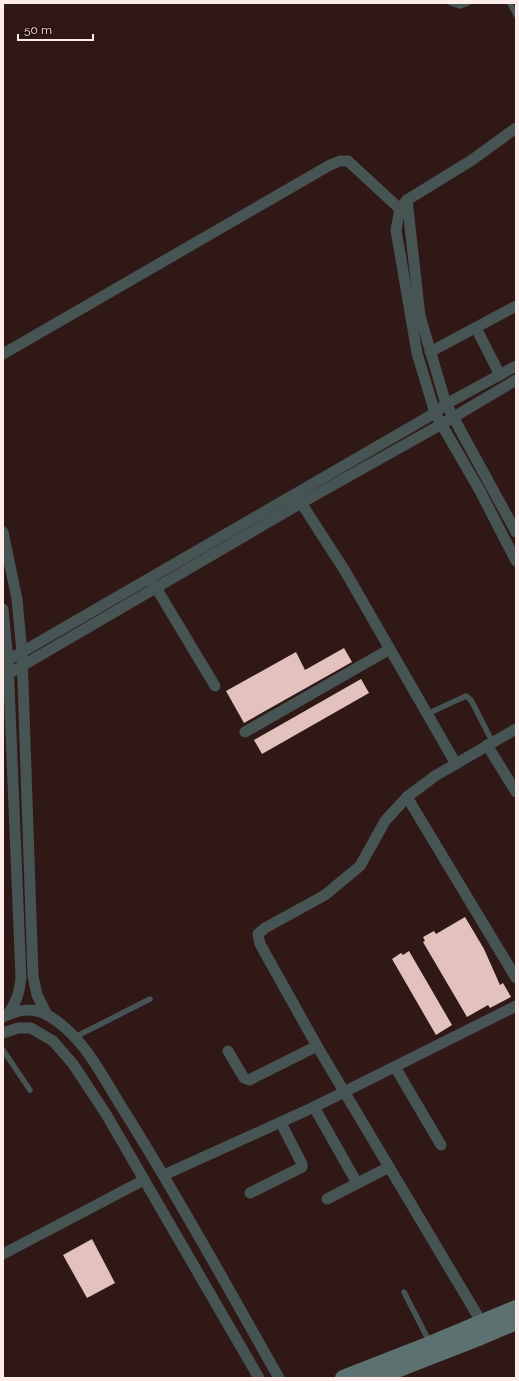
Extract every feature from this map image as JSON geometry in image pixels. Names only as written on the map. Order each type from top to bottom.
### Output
[{"type":"main road","points":[[343,1378],[516,1308]]},
{"type":"main road","points":[[376,1378],[516,1322]]},
{"type":"street","points":[[516,128],[472,160],[407,200],[400,209],[396,230],[400,262],[417,353],[435,413],[516,561]]},
{"type":"street","points":[[3,354],[330,165],[340,161],[348,162],[400,209]]},
{"type":"street","points":[[407,200],[420,316],[446,404],[516,532]]},
{"type":"street","points":[[430,352],[516,306]]},
{"type":"street","points":[[476,328],[500,375]]},
{"type":"street","points":[[6,676],[156,588],[435,413],[446,404],[516,366]]},
{"type":"street","points":[[5,662],[150,577],[298,498],[442,424],[516,380]]},
{"type":"street","points":[[298,498],[345,571],[456,764]]},
{"type":"street","points":[[3,532],[18,599],[22,653],[33,976],[37,995],[47,1015]]},
{"type":"street","points":[[150,577],[215,686]]},
{"type":"street","points":[[3,609],[21,978],[18,995],[14,1006],[4,1016]]},
{"type":"street","points":[[245,732],[390,649]]},
{"type":"street","points":[[482,1323],[317,1046],[260,944],[258,934],[265,928],[325,895],[360,866],[385,821],[407,797],[456,764],[516,729]]},
{"type":"street","points":[[490,743],[516,790]]},
{"type":"street","points":[[407,797],[516,978]]},
{"type":"street","points":[[164,1174],[314,1108],[516,1006]]},
{"type":"street","points":[[4,1016],[16,1010],[29,1009],[47,1015],[75,1037],[83,1046],[164,1174],[279,1378]]},
{"type":"street","points":[[3,1033],[18,1028],[31,1028],[53,1041],[73,1064],[106,1114],[259,1378]]},
{"type":"street","points":[[228,1051],[244,1078],[249,1080],[317,1046]]},
{"type":"street","points":[[395,1067],[441,1145]]},
{"type":"street","points":[[314,1108],[357,1183]]},
{"type":"street","points":[[250,1193],[302,1167],[302,1164],[281,1123]]},
{"type":"street","points":[[327,1199],[389,1167]]},
{"type":"street","points":[[3,1254],[144,1180]]},
{"type":"lane","points":[[451,3],[460,6],[468,3]]},
{"type":"lane","points":[[510,3],[516,14]]},
{"type":"lane","points":[[427,714],[466,696],[471,700],[490,743]]},
{"type":"lane","points":[[75,1037],[150,999]]},
{"type":"lane","points":[[3,1050],[30,1090]]},
{"type":"lane","points":[[404,1292],[430,1344]]},
{"type":"building","points":[[344,648],[352,662],[244,723],[226,691],[296,652],[305,670]]},
{"type":"building","points":[[361,679],[369,693],[262,754],[254,740]]},
{"type":"building","points":[[465,917],[484,949],[500,985],[503,983],[511,997],[490,1008],[488,1005],[467,1017],[423,942],[425,941],[423,937],[434,931],[436,934]]},
{"type":"building","points":[[409,951],[452,1025],[436,1035],[392,959],[401,953],[403,955]]},
{"type":"building","points":[[92,1239],[115,1283],[87,1298],[63,1255]]}]
